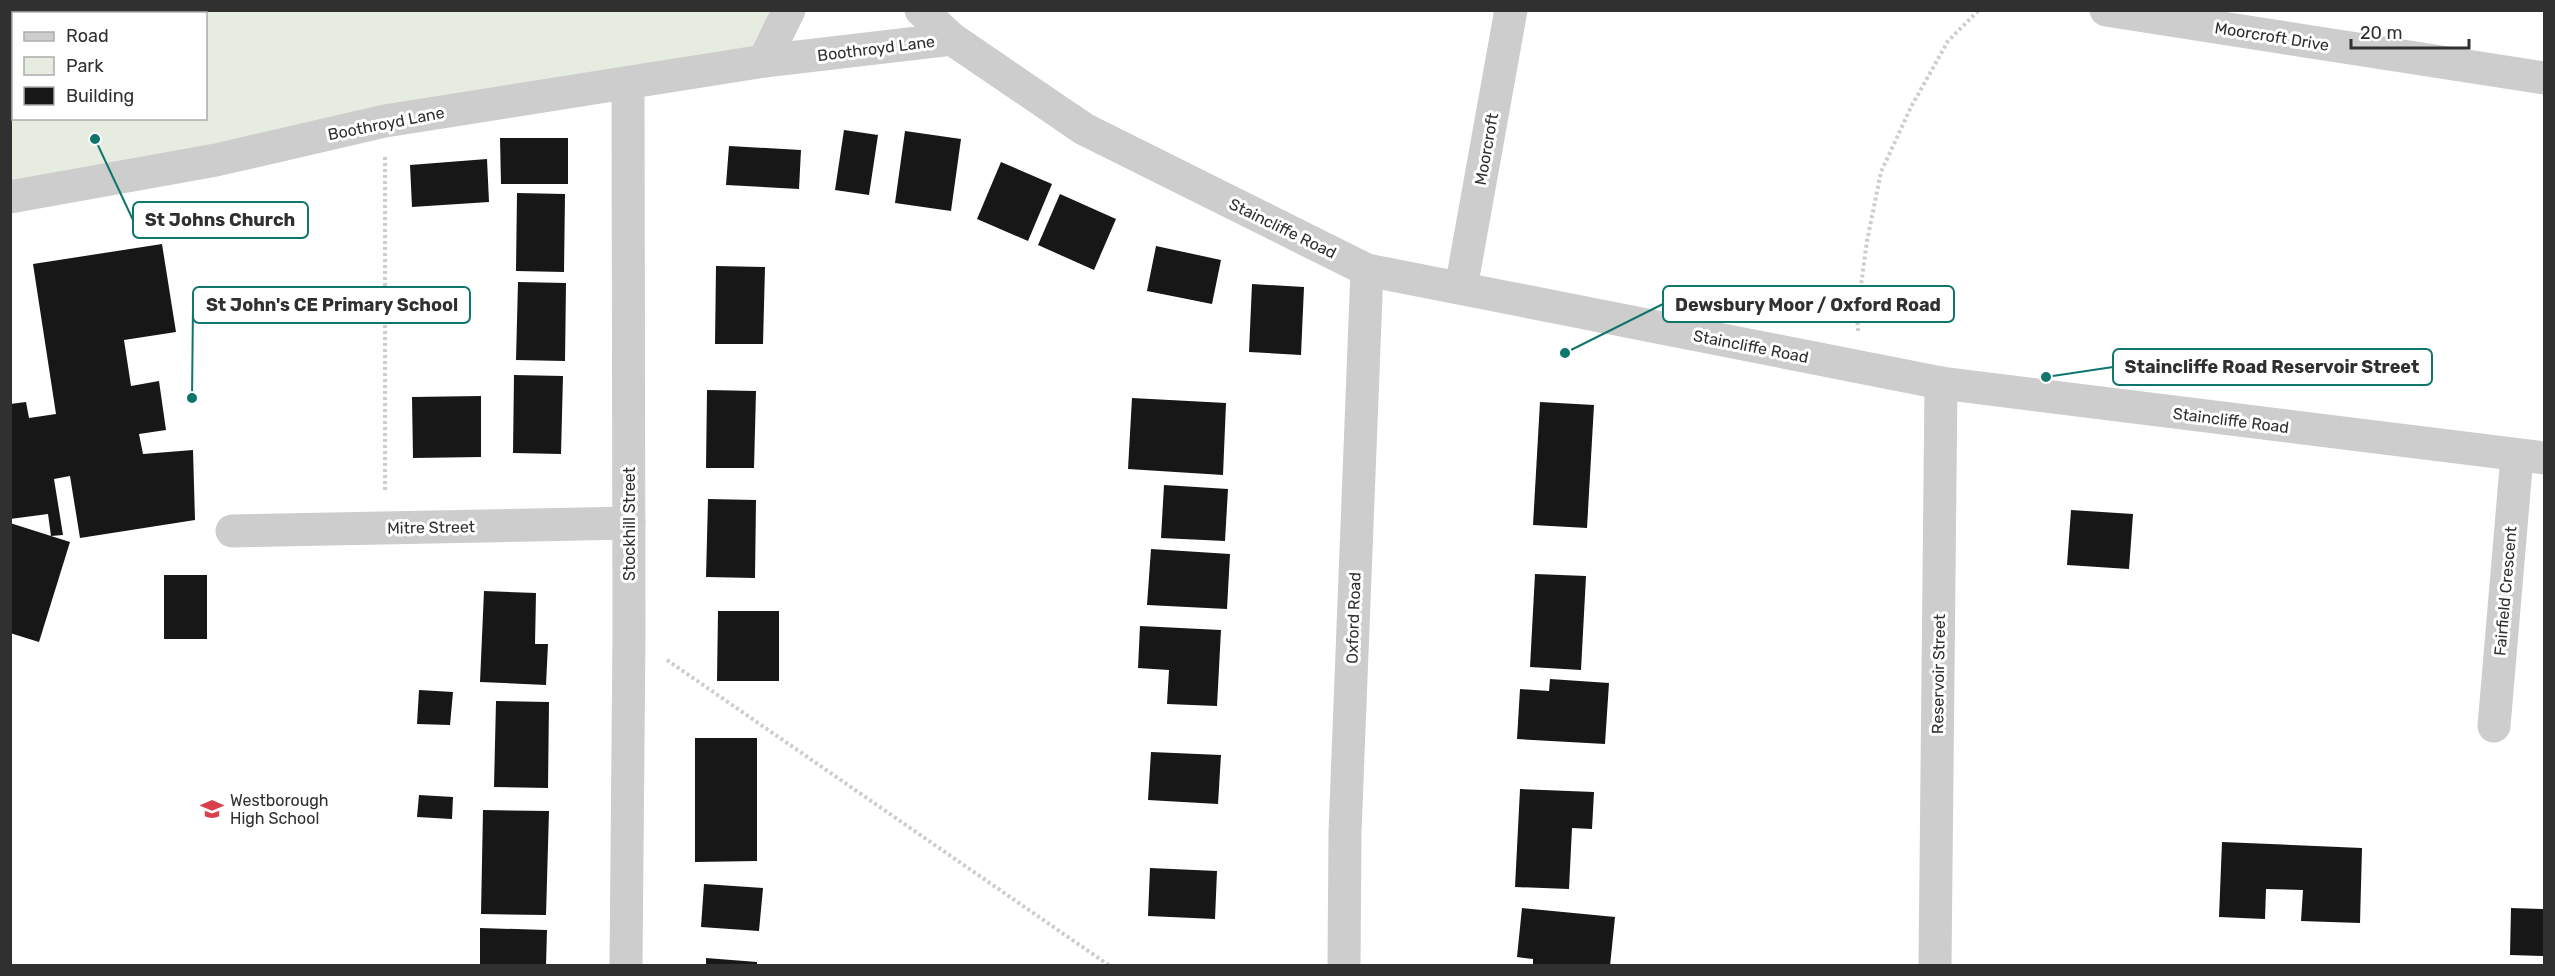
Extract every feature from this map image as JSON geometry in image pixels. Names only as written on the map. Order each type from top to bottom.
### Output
[{"type":"street","points":[[764,61],[789,10]]},
{"type":"street","name":"Staincliffe Road","points":[[921,10],[952,39],[1084,129],[1367,270],[1941,383],[2531,457]]},
{"type":"street","name":"Moorcroft","points":[[1461,288],[1511,10]]},
{"type":"street","name":"Moorcroft Drive","points":[[2106,10],[2544,78]]},
{"type":"street","name":"Boothroyd Lane","points":[[10,197],[216,160],[385,121],[764,61],[952,39]]},
{"type":"street","name":"Stockhill Street","points":[[626,966],[629,634],[628,83]]},
{"type":"street","name":"Oxford Road","points":[[1344,966],[1345,832],[1367,270]]},
{"type":"street","name":"Reservoir Street","points":[[1935,966],[1941,383]]},
{"type":"street","name":"Fairfield Crescent","points":[[2494,726],[2531,457]]},
{"type":"street","name":"Mitre Street","points":[[232,531],[270,524],[386,528],[629,523]]},
{"type":"path","points":[[1857,315],[1863,288],[1867,241],[1881,172],[1911,107],[1948,41],[1979,10]]},
{"type":"path","points":[[385,121],[386,528]]},
{"type":"path","points":[[629,634],[1110,966]]},
{"type":"green space","points":[[11,11],[789,11],[764,61],[11,197]]},
{"type":"building","points":[[844,130],[878,135],[869,195],[835,190]]},
{"type":"building","points":[[905,131],[961,139],[951,211],[895,203]]},
{"type":"building","points":[[500,138],[568,138],[568,184],[501,184]]},
{"type":"building","points":[[729,146],[801,150],[799,189],[726,185]]},
{"type":"building","points":[[487,159],[489,202],[412,207],[410,165]]},
{"type":"building","points":[[1001,162],[1052,184],[1028,241],[977,219]]},
{"type":"building","points":[[517,193],[565,194],[564,272],[516,271]]},
{"type":"building","points":[[1060,194],[1116,219],[1094,270],[1038,245]]},
{"type":"building","points":[[162,244],[176,332],[124,340],[131,386],[159,381],[166,430],[139,434],[143,454],[193,450],[195,520],[80,538],[70,476],[54,479],[63,535],[51,536],[48,514],[10,519],[10,404],[26,402],[29,418],[56,414],[33,264]]},
{"type":"building","points":[[1156,246],[1221,260],[1212,304],[1147,291]]},
{"type":"building","points":[[716,266],[765,267],[763,344],[715,344]]},
{"type":"building","points":[[518,282],[566,283],[565,361],[516,360]]},
{"type":"building","points":[[1252,284],[1304,287],[1301,355],[1249,352]]},
{"type":"building","points":[[514,375],[563,376],[561,454],[513,453]]},
{"type":"building","points":[[707,390],[756,391],[754,468],[706,468]]},
{"type":"building","points":[[481,396],[481,457],[413,458],[412,397]]},
{"type":"building","points":[[1132,398],[1226,403],[1223,475],[1128,469]]},
{"type":"building","points":[[1540,402],[1594,405],[1587,528],[1533,525]]},
{"type":"building","points":[[1164,485],[1228,489],[1225,541],[1161,538]]},
{"type":"building","points":[[708,499],[756,500],[755,578],[706,577]]},
{"type":"building","points":[[2071,510],[2133,514],[2129,569],[2067,565]]},
{"type":"building","points":[[10,523],[70,542],[39,642],[10,633]]},
{"type":"building","points":[[1151,549],[1230,554],[1227,609],[1147,605]]},
{"type":"building","points":[[1535,574],[1586,576],[1581,670],[1530,667]]},
{"type":"building","points":[[164,575],[207,575],[207,639],[164,639]]},
{"type":"building","points":[[484,591],[536,593],[535,644],[548,644],[546,685],[480,682]]},
{"type":"building","points":[[718,611],[779,611],[779,681],[717,681]]},
{"type":"building","points":[[1140,626],[1221,630],[1217,706],[1167,704],[1169,670],[1138,668]]},
{"type":"building","points":[[1550,679],[1609,683],[1605,744],[1517,739],[1520,689],[1549,691]]},
{"type":"building","points":[[419,690],[453,692],[450,725],[417,724]]},
{"type":"building","points":[[496,701],[549,702],[548,788],[494,787]]},
{"type":"building","points":[[695,738],[757,738],[757,861],[695,862]]},
{"type":"building","points":[[1151,752],[1221,755],[1218,804],[1148,800]]},
{"type":"building","points":[[1520,789],[1594,792],[1592,829],[1572,828],[1569,889],[1515,887]]},
{"type":"building","points":[[419,795],[453,797],[452,819],[417,817]]},
{"type":"building","points":[[483,810],[549,811],[546,915],[481,914]]},
{"type":"building","points":[[2222,842],[2362,848],[2360,923],[2301,921],[2303,890],[2266,889],[2265,919],[2219,917]]},
{"type":"building","points":[[1150,868],[1217,871],[1215,919],[1148,916]]},
{"type":"building","points":[[704,884],[763,888],[759,931],[701,927]]},
{"type":"building","points":[[1522,908],[1615,917],[1610,966],[1533,966],[1533,959],[1517,957]]},
{"type":"building","points":[[2511,908],[2544,909],[2544,956],[2510,955]]},
{"type":"building","points":[[480,928],[547,930],[546,966],[480,966]]},
{"type":"building","points":[[706,958],[757,962],[757,966],[706,966]]},
{"type":"place","name":"St Johns Church","points":[[95,139]]},
{"type":"place","name":"Dewsbury Moor / Oxford Road","points":[[1565,353]]},
{"type":"place","name":"Staincliffe Road Reservoir Street","points":[[2046,377]]},
{"type":"place","name":"St John's CE Primary School","points":[[192,398]]},
{"type":"place","name":"Westborough High School","points":[[212,809]]}]
